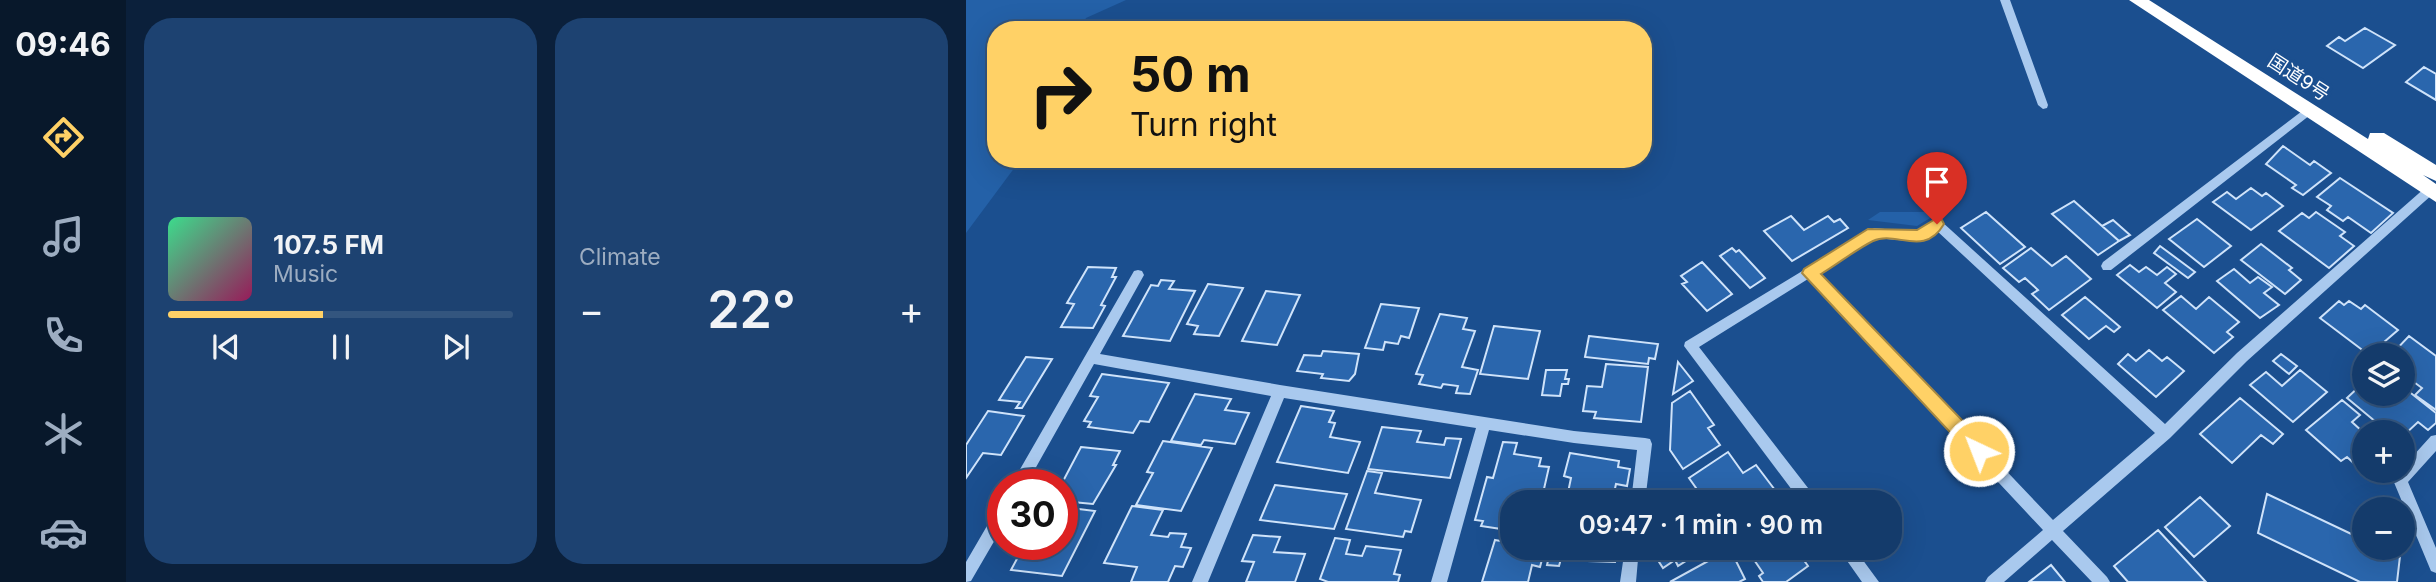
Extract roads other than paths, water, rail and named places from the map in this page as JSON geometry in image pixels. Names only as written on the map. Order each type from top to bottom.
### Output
[{"type":"highway","name":"国道9号","points":[[2137,0],[2434,186]]},
{"type":"highway","name":"国道9号","points":[[2159,0],[2434,186]]},
{"type":"street","points":[[2005,0],[2043,105]]},
{"type":"street","points":[[2107,266],[2310,109]]},
{"type":"street","points":[[1993,582],[2165,433],[2242,358],[2434,186]]},
{"type":"street","points":[[1801,490],[1690,346],[1874,233],[1919,237],[1937,224],[2165,433]]},
{"type":"street","points":[[1810,273],[2102,582]]},
{"type":"street","points":[[1027,469],[1138,275]]},
{"type":"street","points":[[1091,358],[1574,437],[1645,444],[1639,490]]},
{"type":"street","points":[[1200,582],[1280,391]]},
{"type":"street","points":[[1439,582],[1484,422]]},
{"type":"street","points":[[2436,441],[2400,480],[2436,566]]},
{"type":"street","points":[[966,576],[987,540]]},
{"type":"street","points":[[1628,582],[1631,560]]},
{"type":"street","points":[[1854,560],[1871,582]]}]
